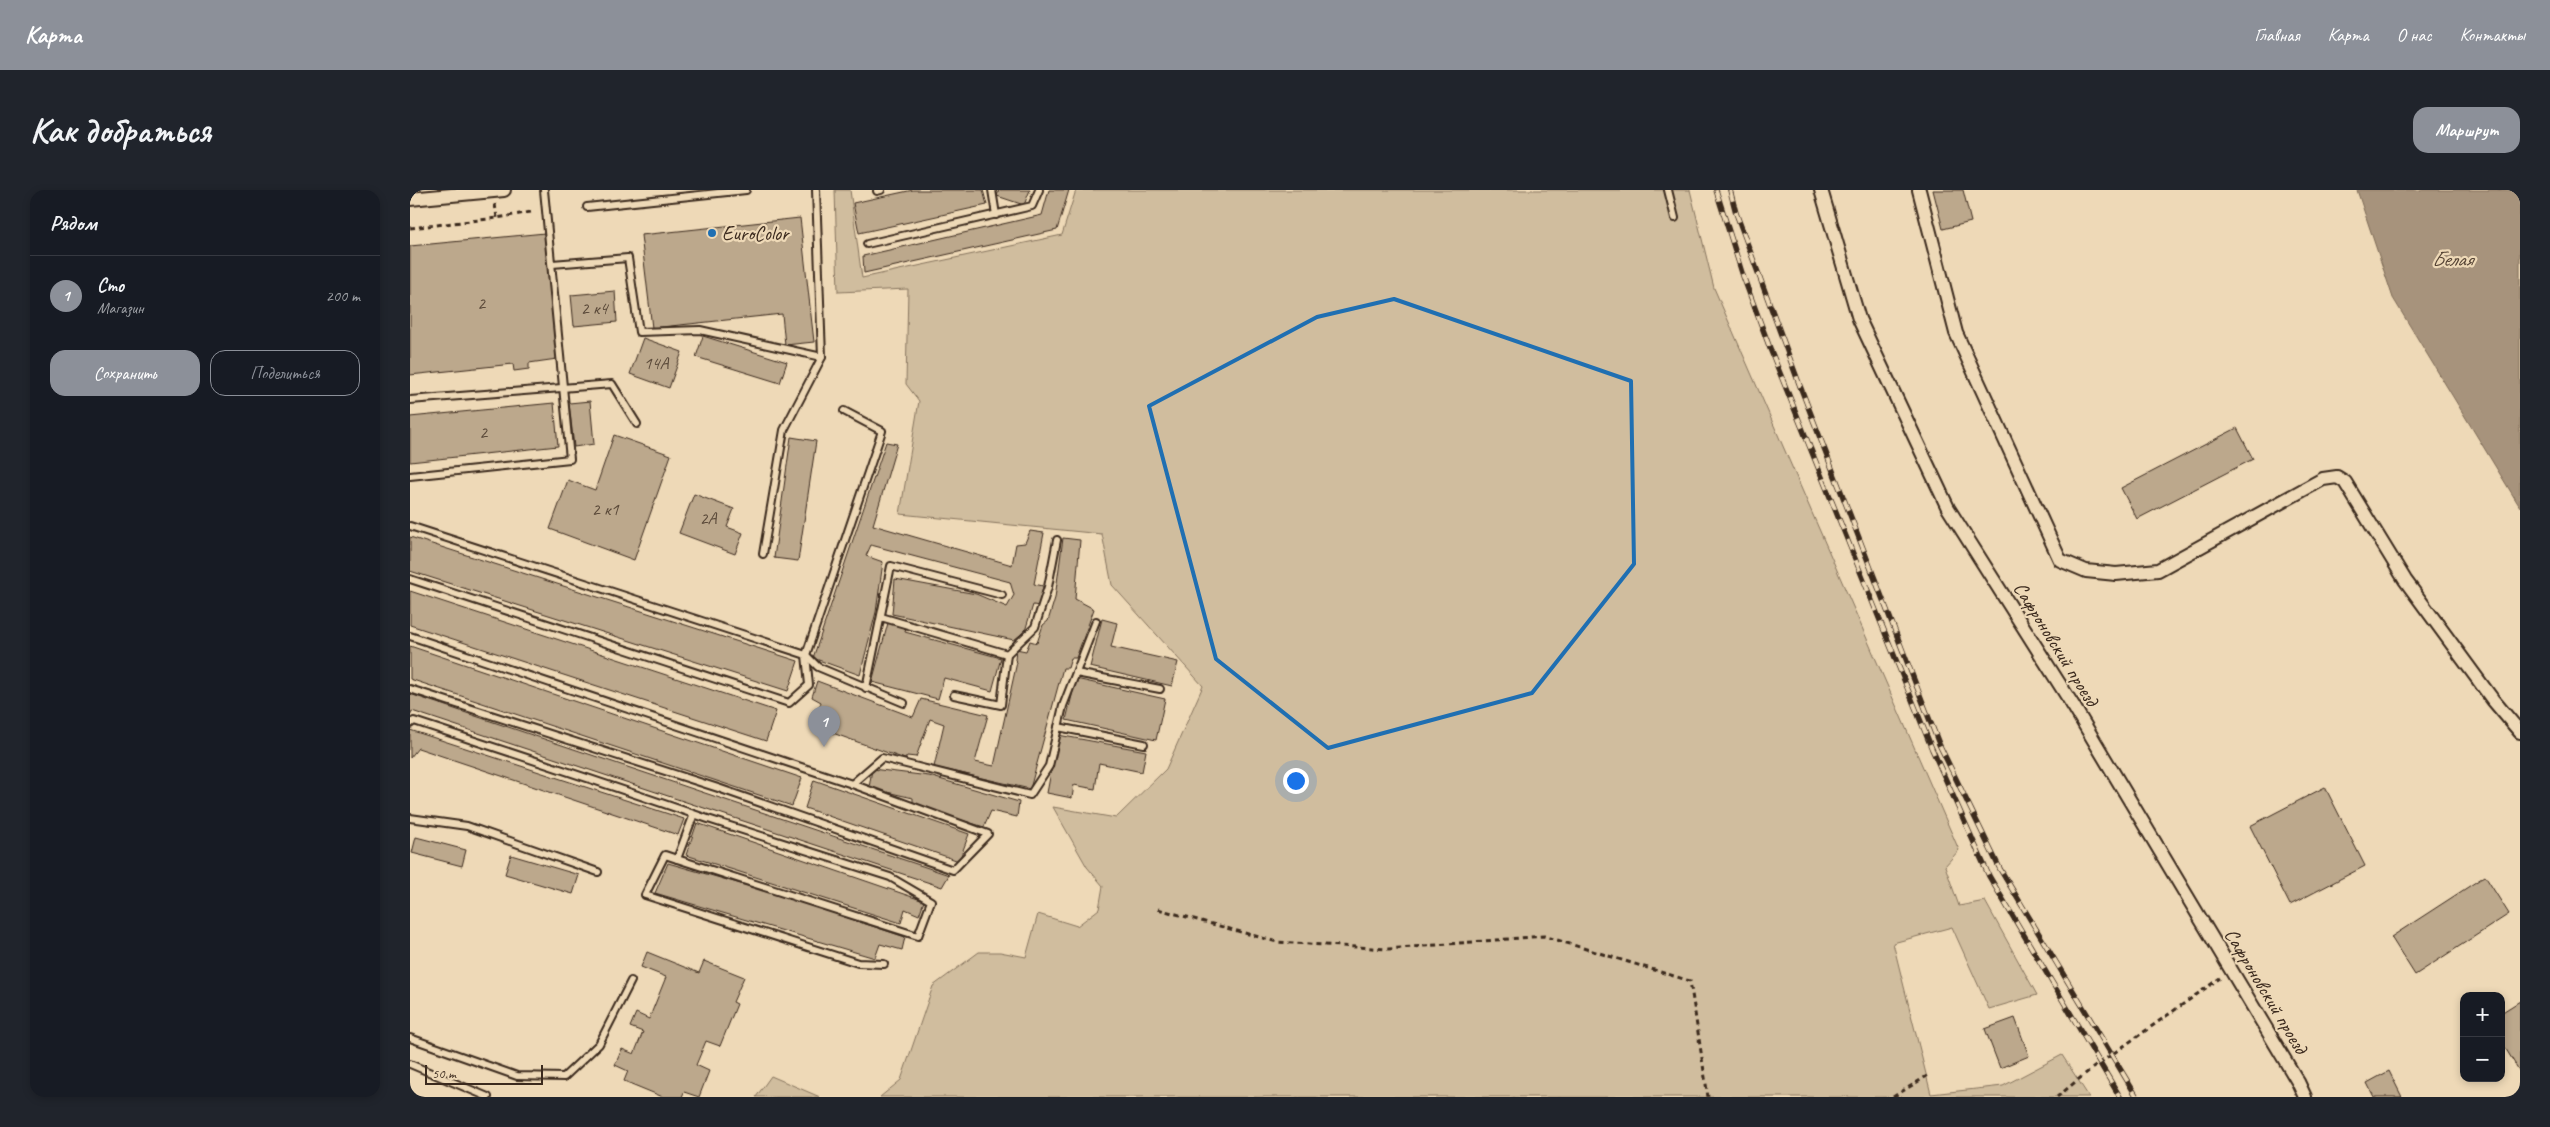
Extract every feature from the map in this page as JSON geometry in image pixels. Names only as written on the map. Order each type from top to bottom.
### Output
[{"type":"street","points":[[410,199],[504,190]]},
{"type":"street","name":"Сафроновский проезд","points":[[1821,190],[1859,319],[1948,508],[2074,707],[2298,1082],[2305,1097]]},
{"type":"street","points":[[1919,190],[1956,333],[2060,560],[2086,572],[2116,574],[2158,570],[2323,479],[2337,477],[2346,482],[2405,580],[2493,700],[2520,732]]},
{"type":"lane","points":[[410,476],[570,459],[544,190]]},
{"type":"lane","points":[[587,207],[702,192],[746,190]]},
{"type":"lane","points":[[763,554],[784,430],[822,357],[816,190]]},
{"type":"lane","points":[[992,190],[996,215]]},
{"type":"lane","points":[[867,244],[1032,206],[1039,190]]},
{"type":"lane","points":[[1668,190],[1675,218]]},
{"type":"lane","points":[[552,264],[628,258],[639,332],[700,330],[822,357]]},
{"type":"lane","points":[[410,400],[612,384],[637,424]]},
{"type":"lane","points":[[410,579],[789,703],[809,685],[806,655],[882,431],[844,411]]},
{"type":"lane","points":[[410,526],[806,655],[818,667],[904,703]]},
{"type":"lane","points":[[954,695],[1001,704],[1007,654],[1035,627],[1048,587],[1057,540]]},
{"type":"lane","points":[[866,688],[891,566],[1002,595]]},
{"type":"lane","points":[[881,617],[1007,654]]},
{"type":"lane","points":[[852,784],[882,758],[1030,795],[1049,766],[1063,706],[1096,621]]},
{"type":"lane","points":[[410,636],[852,784],[988,834],[953,870],[718,788],[410,689]]},
{"type":"lane","points":[[1076,673],[1160,690]]},
{"type":"lane","points":[[410,724],[414,721],[890,877],[931,900],[918,936],[665,855],[645,896],[858,963],[884,964]]},
{"type":"lane","points":[[1058,727],[1144,744]]},
{"type":"lane","points":[[677,859],[694,814]]},
{"type":"lane","points":[[410,818],[467,826],[598,872]]},
{"type":"lane","points":[[410,1038],[517,1076],[564,1077],[599,1044],[631,981]]},
{"type":"lane","points":[[410,1064],[488,1097]]},
{"type":"path","points":[[494,200],[497,218]]},
{"type":"path","points":[[410,228],[531,212]]},
{"type":"path","points":[[1158,909],[1277,942],[1388,949],[1544,936],[1690,981],[1708,1097]]},
{"type":"path","points":[[2057,1097],[2090,1070],[2231,970]]},
{"type":"path","points":[[1893,1097],[1927,1076]]},
{"type":"highlighted area","points":[[1394,299],[1631,381],[1634,564],[1532,693],[1328,748],[1216,659],[1149,406],[1317,317]]},
{"type":"shaded area","points":[[835,190],[850,190],[862,278],[1062,235],[1076,190],[1690,190],[1714,288],[1959,850],[1945,866],[1959,906],[1985,901],[2037,995],[1989,1009],[1952,927],[1893,943],[1931,1094],[2003,1086],[2062,1055],[2089,1097],[880,1097],[901,1080],[933,986],[979,952],[1000,952],[1026,957],[1038,914],[1077,926],[1099,909],[1103,886],[1087,867],[1053,807],[1116,818],[1166,769],[1203,686],[1112,585],[1102,534],[900,514],[919,401],[906,384],[908,289],[838,292]]},
{"type":"shaded area","points":[[771,1076],[820,1097],[756,1097]]},
{"type":"water","name":"Белая","points":[[2357,190],[2520,190],[2520,507],[2393,298]]},
{"type":"building","points":[[913,190],[983,190],[987,205],[859,233],[853,203]]},
{"type":"building","points":[[999,190],[1030,190],[1024,205],[997,196]]},
{"type":"building","points":[[1049,190],[1069,190],[1057,230],[864,273],[863,256],[1042,215]]},
{"type":"building","points":[[1933,190],[1963,190],[1971,222],[1943,229]]},
{"type":"building","points":[[800,218],[814,342],[785,345],[782,314],[652,328],[641,235]]},
{"type":"building","points":[[545,233],[557,359],[529,363],[529,369],[514,371],[513,364],[410,375],[410,246]]},
{"type":"building","points":[[615,291],[617,322],[574,326],[571,295]]},
{"type":"building","points":[[703,336],[787,362],[780,383],[696,357]]},
{"type":"building","points":[[643,338],[682,352],[669,388],[630,374]]},
{"type":"building","points":[[590,401],[594,444],[574,447],[569,403]]},
{"type":"building","points":[[554,403],[558,446],[410,462],[410,417]]},
{"type":"building","points":[[2237,428],[2253,459],[2137,519],[2121,488]]},
{"type":"building","points":[[614,435],[671,455],[634,560],[550,529],[568,480],[595,490]]},
{"type":"building","points":[[791,437],[816,441],[798,561],[774,558]]},
{"type":"building","points":[[886,442],[897,444],[873,525],[1012,565],[1016,544],[1025,543],[1030,531],[1044,533],[1034,584],[1043,586],[1040,606],[1033,605],[1025,631],[1014,640],[892,614],[895,579],[976,594],[1007,607],[1014,595],[1010,582],[871,545],[866,556],[883,562],[876,612],[860,675],[813,658]]},
{"type":"building","points":[[694,494],[734,509],[727,527],[743,533],[735,554],[679,533]]},
{"type":"building","points":[[410,537],[798,661],[788,691],[410,571]]},
{"type":"building","points":[[1063,538],[1080,540],[1075,599],[1094,609],[1076,658],[1071,658],[1068,668],[1063,668],[1030,789],[934,767],[944,724],[930,719],[916,757],[907,756],[905,759],[813,726],[821,702],[812,697],[817,681],[913,717],[921,699],[988,715],[975,762],[994,766],[1017,662],[1015,660],[1016,649],[1026,651],[1030,641],[1037,643],[1043,625],[1048,621],[1055,598]]},
{"type":"building","points":[[410,591],[776,711],[766,741],[410,625]]},
{"type":"building","points":[[1102,619],[1117,623],[1111,647],[1178,662],[1172,686],[1090,667]]},
{"type":"building","points":[[888,623],[906,627],[905,632],[1001,658],[992,691],[944,678],[938,699],[872,682]]},
{"type":"building","points":[[410,646],[802,778],[792,806],[410,679]]},
{"type":"building","points":[[1076,679],[1165,699],[1156,740],[1066,720]]},
{"type":"building","points":[[410,694],[949,875],[942,887],[412,711],[410,716]]},
{"type":"building","points":[[410,730],[684,819],[678,835],[418,748],[410,758]]},
{"type":"building","points":[[1058,735],[1146,751],[1142,772],[1099,763],[1095,789],[1074,785],[1072,798],[1047,793]]},
{"type":"building","points":[[872,769],[929,776],[1019,802],[1017,817],[991,811],[984,827],[913,805],[913,798],[869,788]]},
{"type":"building","points":[[814,780],[969,834],[959,861],[805,808]]},
{"type":"building","points":[[2325,787],[2365,866],[2290,905],[2250,826]]},
{"type":"building","points":[[697,823],[924,901],[919,915],[905,909],[901,923],[686,855]]},
{"type":"building","points":[[416,837],[466,850],[462,866],[412,853]]},
{"type":"building","points":[[511,855],[579,875],[573,894],[505,874]]},
{"type":"building","points":[[668,863],[776,894],[905,937],[902,950],[880,944],[875,958],[655,893]]},
{"type":"building","points":[[2485,876],[2509,914],[2415,975],[2391,937]]},
{"type":"building","points":[[647,952],[699,973],[704,961],[744,977],[733,1002],[737,1004],[720,1046],[706,1041],[696,1065],[709,1071],[699,1097],[684,1092],[682,1097],[663,1097],[624,1081],[628,1071],[615,1065],[622,1049],[634,1054],[643,1032],[630,1027],[636,1013],[649,1019],[666,977],[641,967]]},
{"type":"building","points":[[2520,1001],[2520,1072],[2505,1048],[2505,1010]]},
{"type":"building","points":[[2015,1018],[2029,1056],[2000,1068],[1985,1029]]},
{"type":"building","points":[[2389,1071],[2402,1097],[2374,1097],[2367,1083]]},
{"type":"railway","points":[[1716,190],[1743,276],[1771,351],[1932,749],[1989,876],[2120,1097]]},
{"type":"railway","points":[[1730,190],[1736,213],[1800,386],[1939,744],[2000,869],[2137,1097]]},
{"type":"place","name":"EuroColor","points":[[712,233]]},
{"type":"place","name":"Сто","points":[[824,747]]}]
